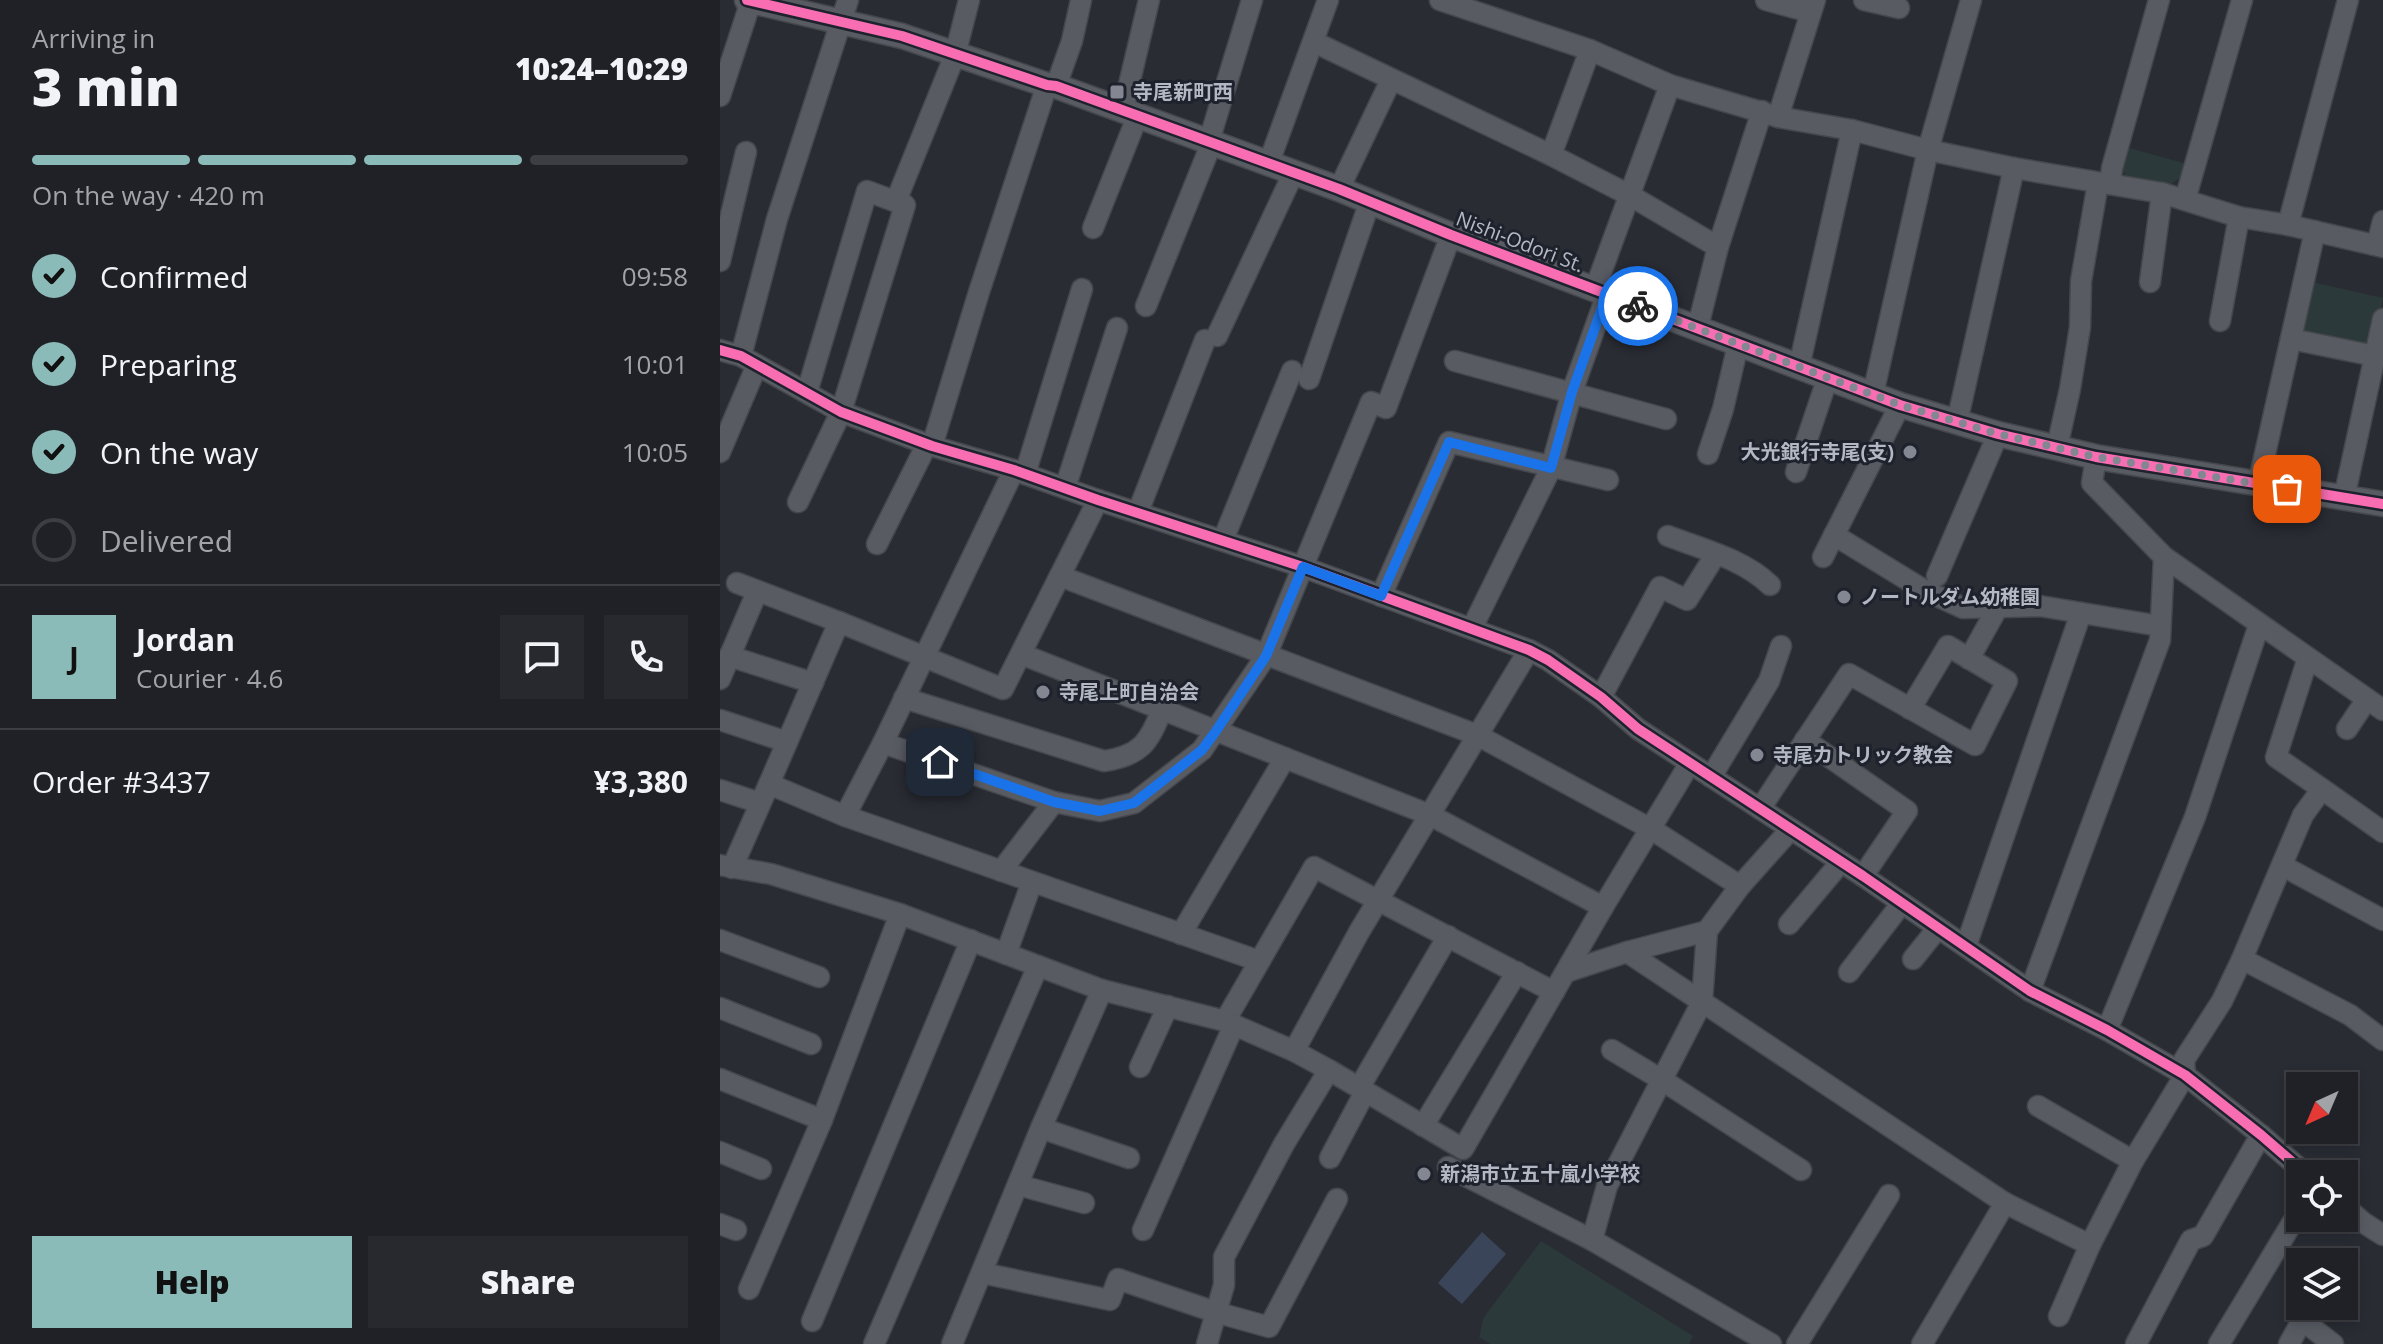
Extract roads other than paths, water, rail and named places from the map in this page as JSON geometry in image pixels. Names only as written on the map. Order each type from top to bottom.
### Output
[{"type":"street","points":[[720,96],[749,0]]},
{"type":"street","name":"Nishi-Odori St.","points":[[749,0],[845,11],[902,36],[1131,113],[1339,189],[1697,330],[1900,405],[1998,434],[2096,457],[2383,504]]},
{"type":"street","points":[[896,201],[955,55],[969,0]]},
{"type":"street","points":[[877,544],[930,445],[979,292],[1052,86],[1072,41],[1081,0]]},
{"type":"street","points":[[1093,228],[1131,113],[1149,0]]},
{"type":"street","points":[[1146,306],[1211,142],[1252,0]]},
{"type":"street","points":[[1268,165],[1328,0]]},
{"type":"street","points":[[1697,330],[1718,247],[1812,6],[1766,0]]},
{"type":"street","points":[[1864,0],[1899,8]]},
{"type":"street","points":[[1873,394],[1928,150],[1971,0]]},
{"type":"street","points":[[2057,447],[2080,327],[2081,281],[2104,183],[2112,168],[2159,0]]},
{"type":"street","points":[[2185,200],[2242,0]]},
{"type":"street","points":[[2288,225],[2348,0]]},
{"type":"street","points":[[1453,2],[1590,50],[1670,85],[1770,114],[2014,168],[2162,193],[2239,217],[2380,246],[2383,221]]},
{"type":"street","points":[[720,452],[728,415],[749,360],[777,219],[845,11]]},
{"type":"street","points":[[1314,42],[1551,155],[1631,196],[1718,247]]},
{"type":"street","points":[[1551,155],[1590,50]]},
{"type":"street","points":[[1339,189],[1391,80]]},
{"type":"street","points":[[1472,628],[1551,468],[1601,291],[1670,85]]},
{"type":"street","points":[[1799,367],[1852,130]]},
{"type":"street","points":[[720,261],[746,152]]},
{"type":"street","points":[[1957,422],[2014,168]]},
{"type":"street","points":[[1138,512],[1211,338],[1293,174]]},
{"type":"street","points":[[798,502],[841,412],[905,205],[867,191],[807,392]]},
{"type":"street","points":[[2150,282],[2162,193]]},
{"type":"street","points":[[1223,540],[1300,375],[1370,201]]},
{"type":"street","points":[[2220,321],[2239,217]]},
{"type":"street","points":[[2258,485],[2315,231]]},
{"type":"street","points":[[883,743],[1054,802],[1100,811],[1134,803],[1202,750],[1266,656],[1371,402],[1386,408],[1451,235]]},
{"type":"street","points":[[845,816],[923,656],[1020,472],[1082,289]]},
{"type":"street","points":[[2344,498],[2383,319]]},
{"type":"street","points":[[1065,488],[1117,328]]},
{"type":"street","points":[[2291,339],[2375,356]]},
{"type":"street","points":[[1708,454],[1723,409],[1738,345]]},
{"type":"street","points":[[720,350],[749,360],[841,412],[930,445],[1303,567],[1529,650],[1601,697],[1638,729],[1863,876],[2030,991],[2185,1075],[2290,1160]]},
{"type":"street","points":[[1455,361],[1666,419]]},
{"type":"street","points":[[1796,472],[1828,377]]},
{"type":"street","points":[[1823,557],[1900,405]]},
{"type":"street","points":[[1937,576],[1998,434]]},
{"type":"street","points":[[1381,596],[1449,442],[1608,480]]},
{"type":"street","points":[[2096,457],[2092,483],[2164,557],[2376,704],[2347,729]]},
{"type":"street","points":[[737,583],[1003,689],[1098,500]]},
{"type":"street","points":[[1834,535],[1924,590],[1963,608],[2040,606],[2160,626]]},
{"type":"street","points":[[1668,536],[1758,574],[1770,585]]},
{"type":"street","points":[[1601,697],[1660,587],[1687,600],[1716,554]]},
{"type":"street","points":[[2030,991],[2160,640],[2164,557]]},
{"type":"street","points":[[1060,576],[1477,735],[1651,829],[1740,886]]},
{"type":"street","points":[[720,679],[757,592]]},
{"type":"street","points":[[1969,659],[1998,607]]},
{"type":"street","points":[[1966,946],[2081,613]]},
{"type":"street","points":[[839,622],[764,794],[723,866],[771,874],[900,914],[1102,990],[1229,1023],[1294,1051],[1463,1149],[1690,763]]},
{"type":"street","points":[[2107,1030],[2195,817],[2259,625]]},
{"type":"street","points":[[1711,777],[1769,681],[1781,646]]},
{"type":"street","points":[[1760,809],[1849,674],[1910,709],[1975,745],[2007,681],[1948,646],[1910,709]]},
{"type":"street","points":[[1294,1051],[1359,932],[1529,650]]},
{"type":"street","points":[[1021,654],[1430,815],[1603,907]]},
{"type":"street","points":[[729,656],[813,683]]},
{"type":"street","points":[[2308,658],[2276,757],[2383,832]]},
{"type":"street","points":[[904,698],[1104,761],[1122,759],[1152,737],[1162,709]]},
{"type":"street","points":[[720,720],[787,742]]},
{"type":"street","points":[[1805,740],[1907,811],[1863,876]]},
{"type":"street","points":[[1181,934],[1285,758]]},
{"type":"street","points":[[2059,1316],[2090,1245],[2133,1161],[2185,1075],[2184,1060],[2222,1001],[2303,815],[2322,789]]},
{"type":"street","points":[[720,790],[764,794],[845,816],[1259,961]]},
{"type":"street","points":[[1001,871],[1054,802]]},
{"type":"street","points":[[1592,1240],[1607,1186],[1702,1002],[1707,931],[1740,886],[1791,829]]},
{"type":"street","points":[[1789,924],[1841,862]]},
{"type":"street","points":[[2283,866],[2383,920]]},
{"type":"street","points":[[1143,1230],[1229,1023],[1259,961],[1314,867],[1554,992]]},
{"type":"street","points":[[1006,954],[1032,882]]},
{"type":"street","points":[[1849,972],[1902,903]]},
{"type":"street","points":[[749,1289],[822,1120],[900,914]]},
{"type":"street","points":[[1913,959],[1938,928]]},
{"type":"street","points":[[1566,972],[1707,931]]},
{"type":"street","points":[[1330,1158],[1362,1090],[1448,936]]},
{"type":"street","points":[[720,940],[819,977]]},
{"type":"street","points":[[812,1321],[971,940]]},
{"type":"street","points":[[1627,952],[2005,1203],[2090,1245]]},
{"type":"street","points":[[2242,959],[2350,1015],[2383,1040]]},
{"type":"street","points":[[874,1344],[1038,966]]},
{"type":"street","points":[[1423,1126],[1517,972]]},
{"type":"street","points":[[952,1344],[1102,990]]},
{"type":"street","points":[[1140,1067],[1168,1006]]},
{"type":"street","points":[[720,1008],[811,1044]]},
{"type":"street","points":[[1612,1050],[1801,1170]]},
{"type":"street","points":[[1207,1344],[1224,1285],[1224,1257],[1284,1144],[1329,1070]]},
{"type":"street","points":[[720,1079],[822,1120]]},
{"type":"street","points":[[2038,1106],[2133,1161]]},
{"type":"street","points":[[1041,1128],[1129,1158]]},
{"type":"street","points":[[2136,1344],[2191,1240],[2203,1236],[2261,1135]]},
{"type":"street","points":[[720,1152],[761,1169]]},
{"type":"street","points":[[1448,1167],[1592,1240],[1771,1344]]},
{"type":"street","points":[[1018,1185],[1084,1203]]},
{"type":"street","points":[[1797,1344],[1889,1195]]},
{"type":"street","points":[[982,1273],[1110,1300],[1118,1279],[1269,1327],[1337,1199]]},
{"type":"street","points":[[1922,1344],[2005,1203]]},
{"type":"street","points":[[2358,1218],[2383,1234]]},
{"type":"street","points":[[2219,1344],[2287,1232]]},
{"type":"street","points":[[2289,1344],[2302,1320]]},
{"type":"street","points":[[2312,1320],[2333,1344]]},
{"type":"water","points":[[1482,1232],[1506,1254],[1462,1304],[1438,1283]]},
{"type":"place","name":"寺尾新町西","points":[[1117,92]]},
{"type":"place","name":"大光銀行寺尾(支)","points":[[1910,452]]},
{"type":"place","name":"ノートルダム幼稚園","points":[[1844,597]]},
{"type":"place","name":"寺尾上町自治会","points":[[1043,692]]},
{"type":"place","name":"寺尾カトリック教会","points":[[1757,755]]},
{"type":"place","name":"新潟市立五十嵐小学校","points":[[1424,1174]]}]
